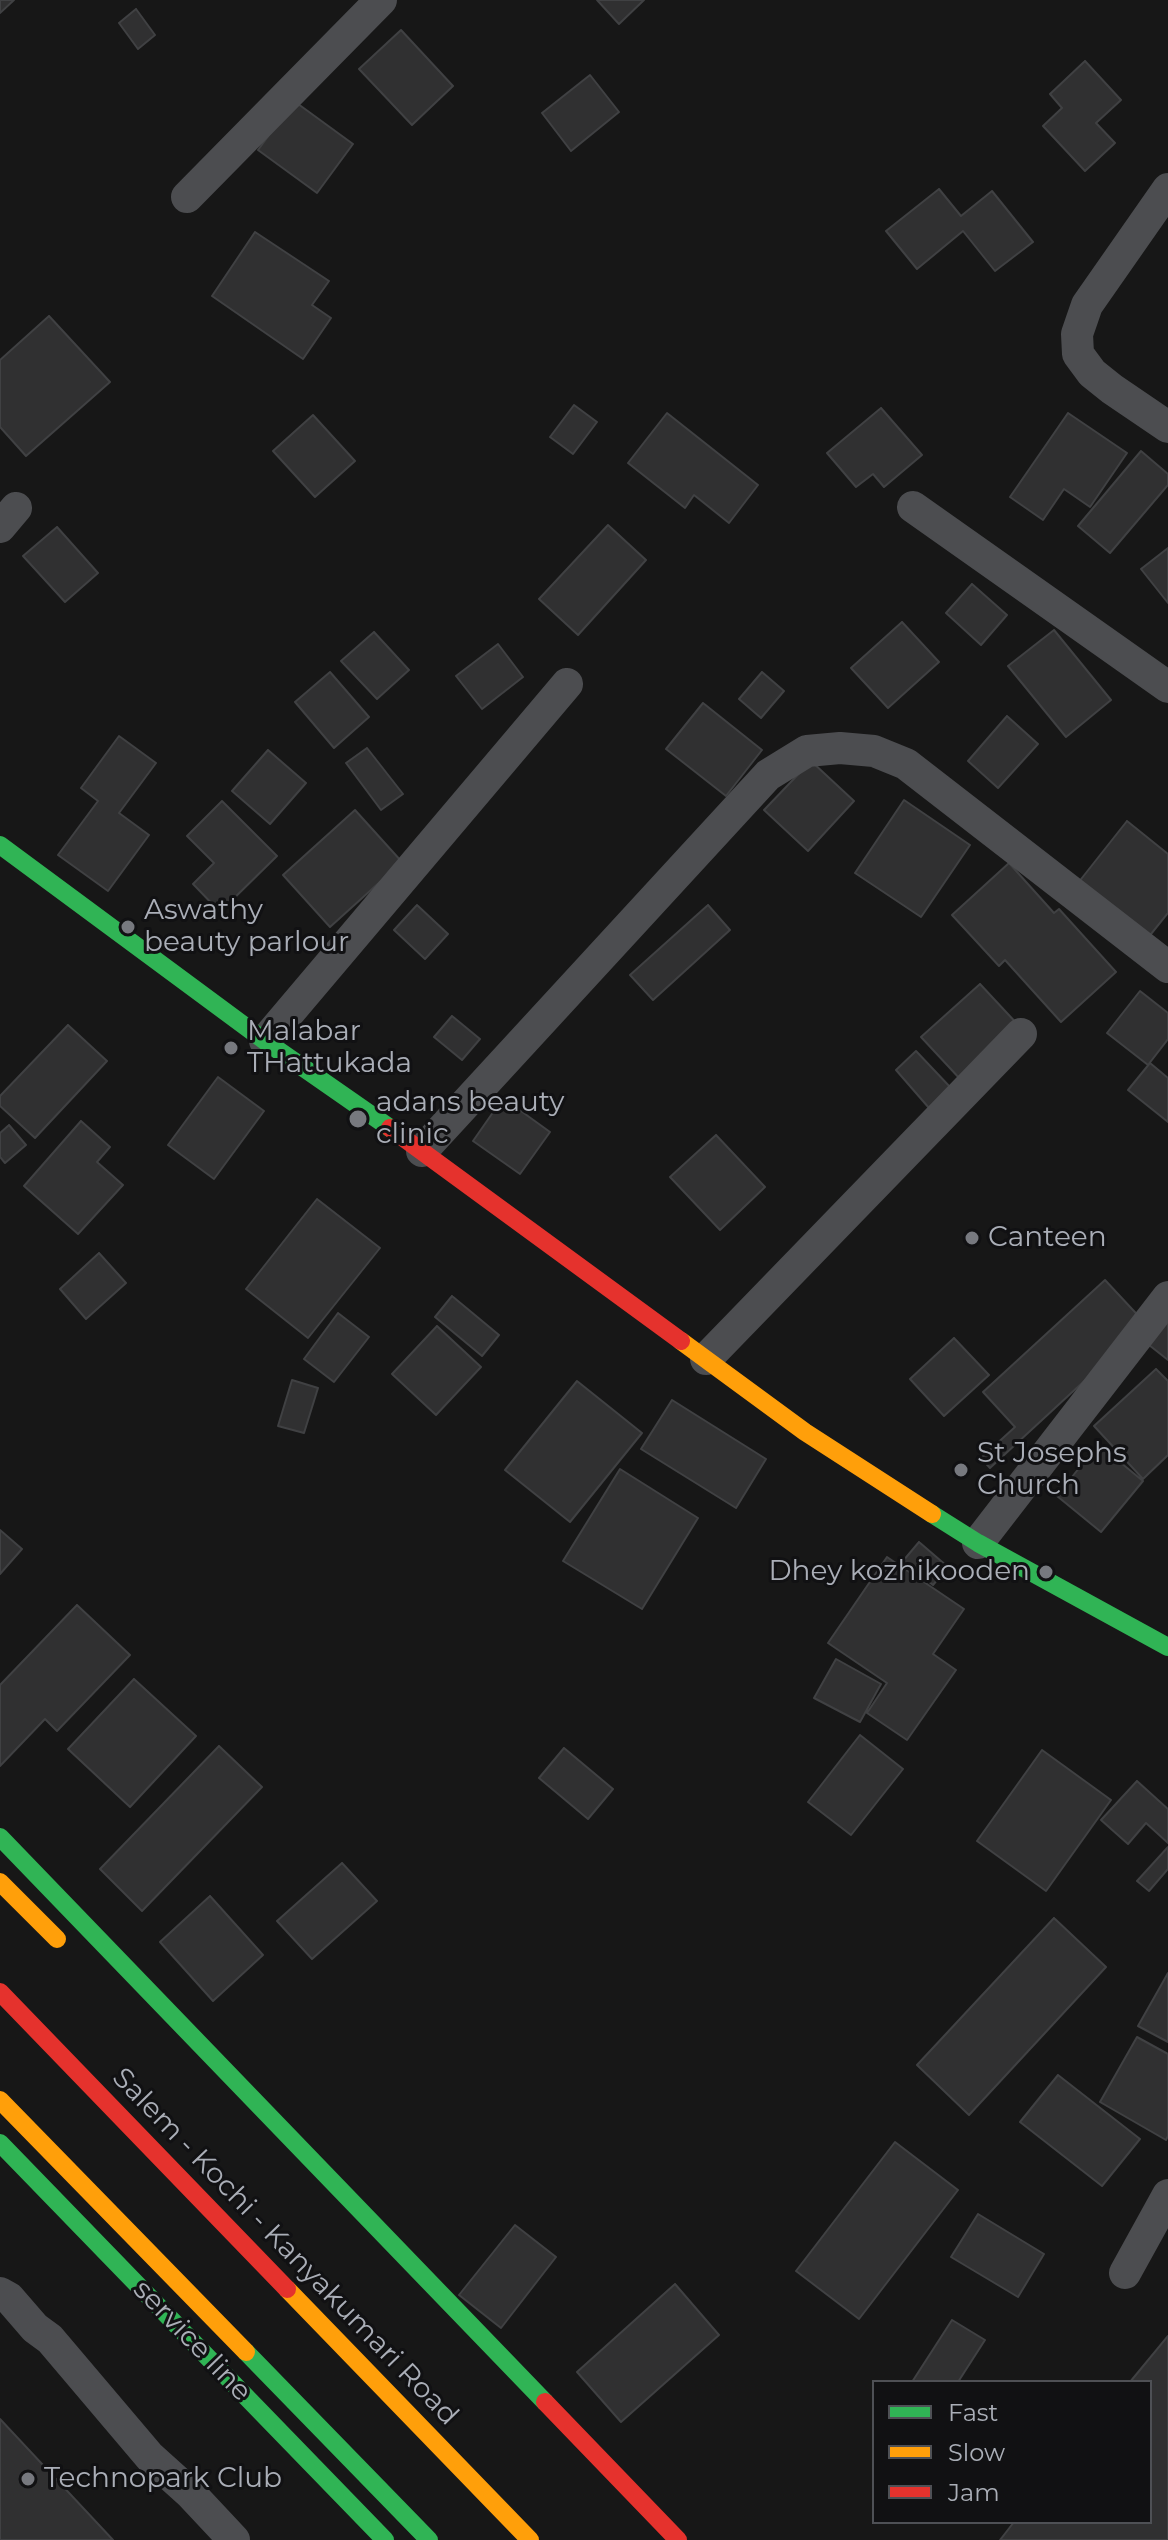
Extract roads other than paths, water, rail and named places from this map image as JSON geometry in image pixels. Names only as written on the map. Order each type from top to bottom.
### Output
[{"type":"main road","points":[[0,845],[805,1432],[978,1543],[1168,1647]]},
{"type":"main road","points":[[0,1837],[678,2540]]},
{"type":"main road","points":[[0,1882],[70,1952]]},
{"type":"main road","name":"Salem - Kochi - Kanyakumari Road","points":[[0,1992],[530,2540]]},
{"type":"main road","points":[[0,2100],[429,2540]]},
{"type":"main road","points":[[0,2143],[385,2540]]},
{"type":"street","points":[[187,197],[381,0]]},
{"type":"street","points":[[1168,189],[1087,305],[1077,334],[1078,354],[1092,373],[1168,427]]},
{"type":"street","points":[[913,507],[1168,687]]},
{"type":"street","points":[[265,1041],[567,684]]},
{"type":"street","points":[[422,1151],[768,775],[807,751],[840,748],[874,751],[906,764],[1168,967]]},
{"type":"street","points":[[706,1359],[1021,1034]]},
{"type":"street","points":[[978,1543],[1168,1297]]},
{"type":"street","points":[[1125,2273],[1168,2195]]},
{"type":"street","points":[[0,2293],[9,2298],[35,2328],[50,2339],[150,2457],[190,2493],[234,2540]]},
{"type":"place","name":"Aswathy beauty parlour","points":[[128,927]]},
{"type":"place","name":"Malabar THattukada","points":[[231,1048]]},
{"type":"place","name":"adans beauty clinic","points":[[358,1119]]},
{"type":"place","name":"Canteen","points":[[972,1238]]},
{"type":"place","name":"St Josephs Church","points":[[961,1470]]},
{"type":"place","name":"Dhey kozhikooden","points":[[1046,1572]]},
{"type":"place","name":"Technopark Club","points":[[28,2479]]}]
